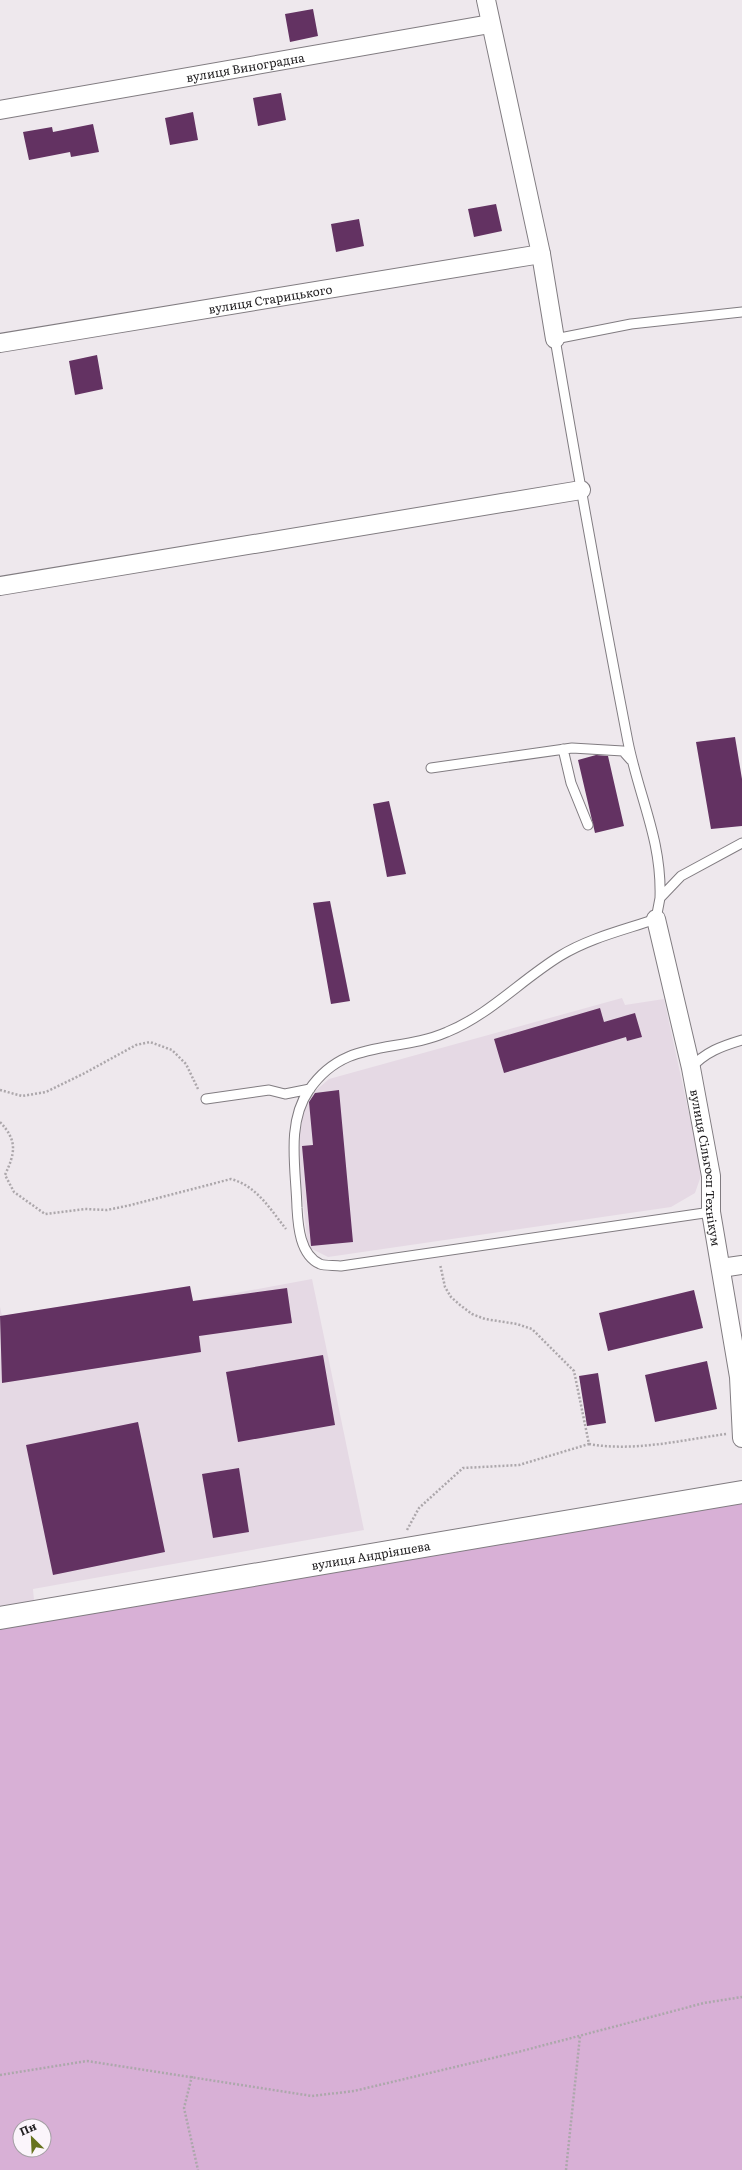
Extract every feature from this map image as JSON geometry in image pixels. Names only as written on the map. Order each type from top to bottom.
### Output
[{"type":"street","points":[[486,0],[541,254],[555,339]]},
{"type":"street","name":"вулиця Виноградна","points":[[0,110],[490,24]]},
{"type":"street","name":"вулиця Старицького","points":[[0,343],[541,254]]},
{"type":"street","points":[[0,586],[581,490]]},
{"type":"street","name":"вулиця Сільгосп Технікум","points":[[656,920],[692,1068],[711,1176],[711,1212],[741,1377],[742,1438]]},
{"type":"street","points":[[721,1268],[742,1264]]},
{"type":"street","name":"вулиця Андріяшева","points":[[0,1618],[742,1492]]},
{"type":"lane","points":[[711,1212],[341,1266],[319,1264],[305,1250],[298,1225],[294,1131],[298,1110],[310,1089],[334,1063],[366,1049],[418,1042],[446,1033],[473,1020],[561,955],[595,939],[656,920],[660,898],[661,873],[654,833],[633,763],[581,490],[555,339],[631,324],[742,312]]},
{"type":"lane","points":[[431,768],[563,749],[602,748],[623,751],[633,763]]},
{"type":"lane","points":[[563,749],[571,783],[588,825]]},
{"type":"lane","points":[[660,898],[681,876],[742,844]]},
{"type":"lane","points":[[692,1068],[700,1058],[710,1052],[742,1040]]},
{"type":"lane","points":[[206,1099],[268,1090],[285,1094],[310,1089]]},
{"type":"path","points":[[0,1090],[22,1096],[46,1092],[136,1045],[150,1042],[172,1050],[186,1064],[206,1099]]},
{"type":"path","points":[[0,1122],[10,1133],[14,1155],[5,1175],[14,1192],[45,1214],[85,1209],[107,1210],[231,1179],[242,1182],[261,1196],[305,1250]]},
{"type":"path","points":[[428,1254],[440,1264],[445,1287],[451,1297],[460,1305],[472,1314],[485,1319],[517,1324],[532,1329],[574,1371],[589,1444]]},
{"type":"path","points":[[396,1551],[419,1508],[462,1468],[519,1465],[589,1444],[606,1447],[639,1445],[742,1431]]},
{"type":"path","points":[[0,2074],[87,2061],[192,2076],[312,2096],[354,2091],[580,2036],[704,2003],[742,1997]]},
{"type":"path","points":[[566,2170],[580,2036]]},
{"type":"path","points":[[192,2076],[184,2108],[198,2170]]},
{"type":"shaded area","points":[[622,998],[625,1005],[664,999],[702,1173],[695,1193],[671,1207],[328,1257],[308,1247],[297,1148],[306,1099],[329,1079]]},
{"type":"shaded area","points":[[312,1279],[364,1530],[33,1589],[35,1612],[0,1618],[0,1307],[2,1316],[190,1286],[193,1301]]},
{"type":"shaded area","points":[[742,1492],[742,2170],[0,2170],[0,1619]]},
{"type":"building","points":[[313,9],[318,36],[290,42],[285,14]]},
{"type":"building","points":[[281,93],[286,120],[258,126],[253,98]]},
{"type":"building","points":[[193,112],[198,140],[170,145],[165,118]]},
{"type":"building","points":[[93,124],[99,152],[71,157],[70,152],[29,160],[23,132],[52,127],[53,132]]},
{"type":"building","points":[[496,204],[502,231],[474,237],[468,209]]},
{"type":"building","points":[[359,219],[364,246],[336,252],[331,224]]},
{"type":"building","points":[[97,355],[103,389],[75,395],[69,361]]},
{"type":"building","points":[[735,737],[742,779],[742,826],[711,829],[696,742]]},
{"type":"building","points":[[596,755],[608,756],[624,826],[595,833],[578,760]]},
{"type":"building","points":[[389,801],[406,874],[387,877],[373,804]]},
{"type":"building","points":[[330,901],[350,1001],[331,1004],[313,903]]},
{"type":"building","points":[[600,1008],[604,1022],[635,1013],[642,1037],[627,1041],[626,1037],[504,1073],[494,1039]]},
{"type":"building","points":[[339,1090],[353,1242],[311,1246],[302,1146],[313,1145],[309,1102],[315,1093]]},
{"type":"building","points":[[190,1286],[193,1301],[287,1288],[292,1323],[199,1336],[201,1352],[2,1383],[0,1316]]},
{"type":"building","points":[[694,1290],[703,1328],[608,1351],[599,1313]]},
{"type":"building","points":[[323,1355],[335,1425],[238,1442],[226,1372]]},
{"type":"building","points":[[707,1361],[717,1409],[655,1422],[645,1375]]},
{"type":"building","points":[[598,1373],[606,1423],[587,1426],[579,1376]]},
{"type":"building","points":[[138,1422],[165,1552],[53,1575],[26,1445]]},
{"type":"building","points":[[239,1468],[249,1532],[213,1538],[202,1474]]}]
